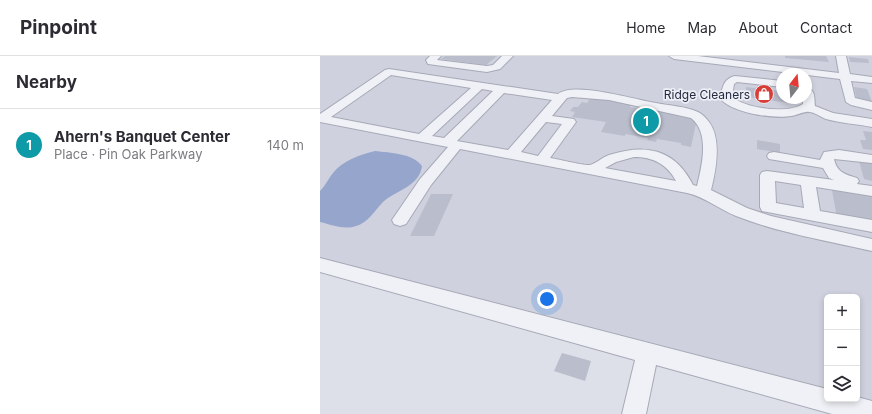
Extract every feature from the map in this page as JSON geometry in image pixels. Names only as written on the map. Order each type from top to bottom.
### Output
[{"type":"street","points":[[436,56],[431,60],[432,62],[487,69],[496,67],[508,56]]},
{"type":"street","points":[[674,56],[738,60],[773,68],[872,80]]},
{"type":"street","points":[[770,56],[776,79]]},
{"type":"street","points":[[841,56],[850,100],[855,103],[872,106]]},
{"type":"street","points":[[560,98],[475,90],[389,72],[321,119],[687,188],[703,192],[741,212],[769,221],[872,245]]},
{"type":"street","points":[[776,83],[735,79],[729,83],[726,98],[740,106],[784,113],[800,111],[810,106],[810,104]]},
{"type":"street","points":[[422,138],[475,90]]},
{"type":"street","points":[[400,220],[452,144],[472,119],[498,93]]},
{"type":"street","points":[[511,155],[563,95],[579,93],[622,99],[697,116],[704,123],[709,133],[707,178],[703,192]]},
{"type":"street","points":[[807,107],[830,116],[872,122]]},
{"type":"street","points":[[448,114],[472,119]]},
{"type":"street","points":[[541,161],[570,122],[543,118]]},
{"type":"street","points":[[591,171],[600,164],[618,156],[627,154],[644,154],[659,157],[675,168],[687,188]]},
{"type":"street","points":[[872,159],[833,154],[827,158],[828,165],[833,174],[840,178],[872,184]]},
{"type":"street","points":[[774,156],[828,165]]},
{"type":"street","points":[[872,191],[808,182],[767,174],[768,207],[872,226]]},
{"type":"street","points":[[808,182],[813,215]]},
{"type":"street","points":[[320,265],[872,413]]},
{"type":"street","points":[[634,414],[648,353]]},
{"type":"shaded area","points":[[320,56],[872,56],[872,403],[860,400],[860,294],[824,294],[824,390],[320,263]]},
{"type":"water","points":[[375,151],[401,154],[413,158],[422,166],[417,179],[388,198],[368,219],[360,224],[352,227],[342,227],[320,222],[320,191],[331,175],[337,168],[347,161]]},
{"type":"building","points":[[445,56],[497,56],[486,65],[441,59]]},
{"type":"building","points":[[785,56],[826,56],[829,62],[785,58]]},
{"type":"building","points":[[849,57],[868,59],[869,63],[850,62]]},
{"type":"building","name":"Ridge Cleaners","points":[[746,87],[776,90],[776,101],[746,97]]},
{"type":"building","points":[[854,87],[867,89],[872,102],[857,100]]},
{"type":"building","points":[[591,97],[632,102],[630,107],[678,113],[677,116],[697,119],[691,147],[681,145],[681,143],[657,139],[656,142],[647,140],[648,138],[601,132],[606,122],[572,117],[575,112],[570,111],[573,107],[578,107],[582,102],[587,103]]},
{"type":"building","points":[[863,131],[872,132],[872,150],[863,149],[860,140],[866,140]]},
{"type":"building","points":[[757,140],[780,144],[780,153],[757,149]]},
{"type":"building","points":[[859,161],[872,163],[872,181],[864,179]]},
{"type":"building","points":[[831,185],[872,192],[872,224],[837,218]]},
{"type":"building","points":[[431,194],[453,194],[434,236],[410,236]]},
{"type":"building","points":[[562,353],[591,361],[585,381],[554,371]]},
{"type":"place","name":"Ridge Cleaners","points":[[764,94]]},
{"type":"place","name":"Ahern's Banquet Center","points":[[646,121]]}]
